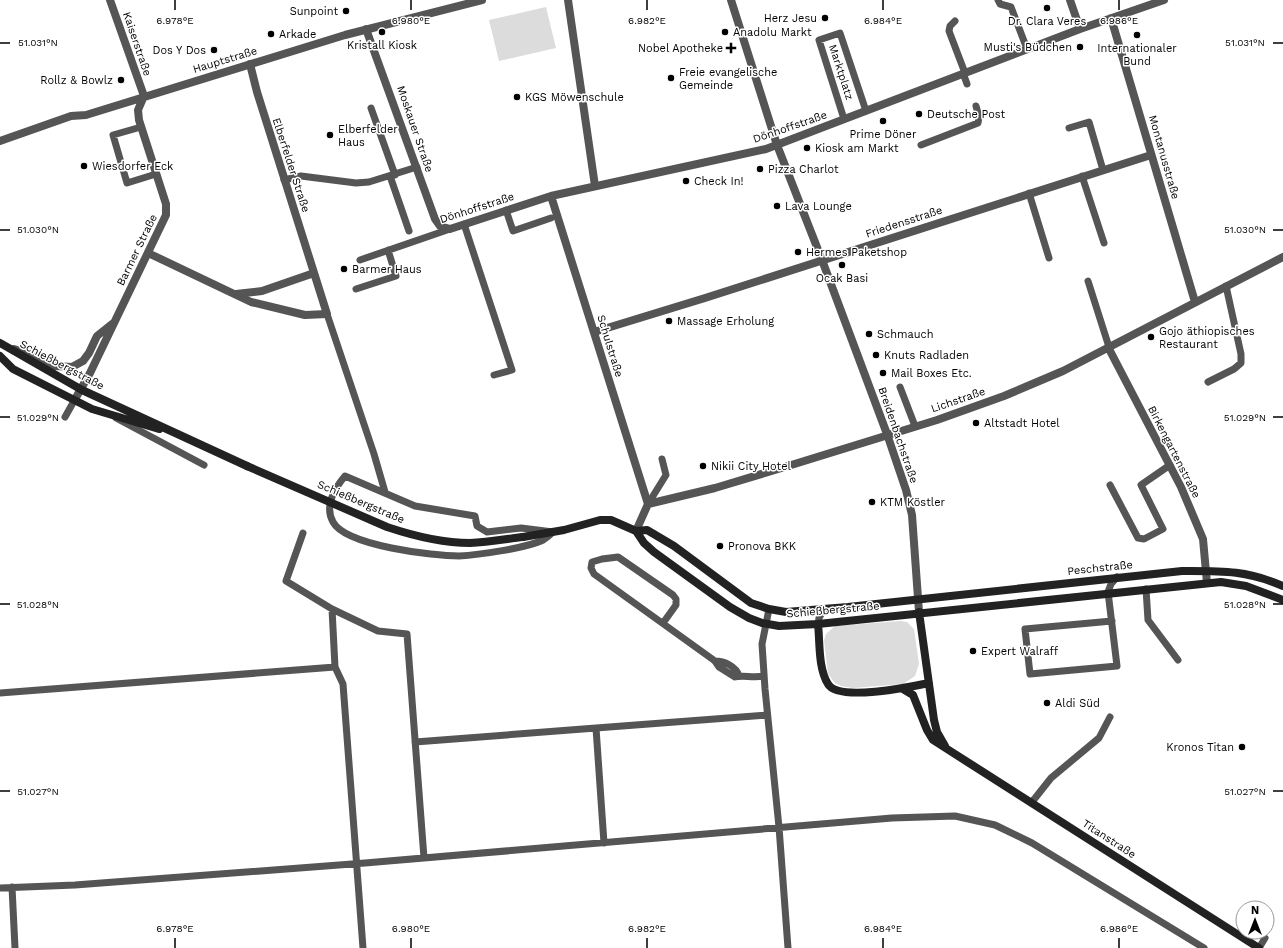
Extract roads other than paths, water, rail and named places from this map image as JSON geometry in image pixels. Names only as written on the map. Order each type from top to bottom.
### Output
[{"type":"main road","name":"Schießbergstraße","points":[[1,344],[82,390],[155,422],[179,436],[387,527],[408,534],[441,541],[470,543],[523,537],[553,532],[600,520],[611,520],[636,531],[647,530],[654,533],[751,603],[770,610],[795,612],[918,599]]},
{"type":"main road","name":"Schießbergstraße","points":[[0,356],[13,369],[74,401],[113,416],[179,436]]},
{"type":"main road","name":"Schießbergstraße","points":[[636,531],[644,543],[654,552],[724,602],[749,618],[766,624],[787,626],[818,624],[920,612]]},
{"type":"main road","name":"Peschstraße","points":[[918,599],[1117,577],[1224,570],[1246,573],[1283,586]]},
{"type":"main road","points":[[920,612],[1108,592],[1221,582],[1246,586],[1283,600]]},
{"type":"main road","name":"Titanstraße","points":[[920,612],[935,726],[940,739],[947,748]]},
{"type":"main road","points":[[818,624],[823,667],[827,683],[832,690],[841,692],[862,692],[903,689],[929,683]]},
{"type":"main road","name":"Titanstraße","points":[[903,689],[913,695],[919,707],[924,725],[933,740],[1259,948]]},
{"type":"street","name":"Kaiserstraße","points":[[110,0],[144,96]]},
{"type":"street","name":"Hauptstraße","points":[[0,141],[71,116],[86,115],[366,29],[482,0]]},
{"type":"street","points":[[568,0],[595,186]]},
{"type":"street","name":"Breidenbachstraße","points":[[731,0],[776,145],[822,260],[887,434],[906,490],[912,515],[920,612]]},
{"type":"street","points":[[1070,0],[1080,29]]},
{"type":"street","name":"Dönhoffstraße","points":[[450,229],[551,196],[776,145],[1080,29],[1164,0]]},
{"type":"street","name":"Montanusstraße","points":[[1111,18],[1196,302]]},
{"type":"street","name":"Moskauer Straße","points":[[366,29],[435,219],[440,226],[450,229]]},
{"type":"street","name":"Elberfelder Straße","points":[[250,64],[284,180],[327,314]]},
{"type":"street","name":"Barmer Straße","points":[[74,401],[82,390],[166,214],[166,204],[141,126],[138,110],[144,96]]},
{"type":"street","name":"Friedensstraße","points":[[594,332],[1151,155]]},
{"type":"street","name":"Schulstraße","points":[[551,196],[648,504]]},
{"type":"street","points":[[148,253],[251,302],[304,315],[327,314]]},
{"type":"street","name":"Lichstraße","points":[[648,504],[722,486],[915,426],[1012,392],[1063,371],[1283,257]]},
{"type":"street","points":[[234,294],[262,291],[314,273]]},
{"type":"street","name":"Barmer Straße","points":[[1,344],[36,356],[55,366],[66,368],[83,360],[89,353],[97,336],[115,321]]},
{"type":"street","name":"Birkengartenstraße","points":[[1109,347],[1181,487],[1203,540],[1207,583]]},
{"type":"street","points":[[636,531],[648,504]]},
{"type":"lane","points":[[998,0],[1000,4],[1011,7],[1027,49]]},
{"type":"lane","points":[[955,21],[950,26],[950,31],[967,84]]},
{"type":"lane","name":"Marktplatz","points":[[844,119],[819,40],[840,33],[866,111]]},
{"type":"lane","points":[[922,144],[978,123],[979,117],[976,106]]},
{"type":"lane","points":[[371,108],[409,231]]},
{"type":"lane","points":[[1069,128],[1089,122],[1103,170]]},
{"type":"lane","points":[[141,126],[113,135],[127,182],[156,174]]},
{"type":"lane","points":[[284,180],[301,176],[356,183],[369,182],[416,167]]},
{"type":"lane","points":[[1082,176],[1104,243]]},
{"type":"lane","points":[[1029,193],[1049,258]]},
{"type":"lane","points":[[506,210],[513,231],[551,218]]},
{"type":"lane","points":[[464,224],[512,370],[494,376]]},
{"type":"lane","name":"Dönhoffstraße","points":[[360,260],[450,229]]},
{"type":"lane","points":[[356,289],[396,276],[388,250]]},
{"type":"lane","points":[[1088,281],[1109,347]]},
{"type":"lane","points":[[1208,382],[1234,369],[1240,363],[1240,354],[1226,286]]},
{"type":"lane","points":[[327,314],[374,454],[385,492]]},
{"type":"lane","points":[[900,387],[915,426]]},
{"type":"lane","points":[[65,417],[74,401]]},
{"type":"lane","points":[[113,416],[204,465]]},
{"type":"lane","points":[[648,504],[666,475],[662,459]]},
{"type":"lane","points":[[1110,485],[1138,538],[1144,539],[1163,529],[1141,485],[1170,465]]},
{"type":"lane","points":[[345,476],[422,508],[475,516],[477,526],[487,532],[521,528],[553,532],[543,540],[497,551],[460,556],[424,554],[382,547],[341,530],[333,524],[330,514],[332,496],[337,485],[345,476]]},
{"type":"lane","points":[[302,533],[286,581],[332,609],[378,631],[407,634],[424,858]]},
{"type":"lane","points":[[663,623],[676,605],[676,599],[673,595],[618,557],[592,562],[591,568],[594,574],[715,661],[723,661],[738,671],[739,676],[753,678],[764,676]]},
{"type":"lane","points":[[1112,621],[1025,630],[1030,674],[1117,666],[1112,621],[1108,592],[1111,584],[1117,577]]},
{"type":"lane","points":[[1146,589],[1148,620],[1178,660]]},
{"type":"lane","points":[[332,609],[335,667],[343,690],[363,948]]},
{"type":"lane","points":[[818,624],[819,618],[824,609]]},
{"type":"lane","points":[[770,610],[762,644],[767,715],[779,827],[788,948]]},
{"type":"lane","points":[[0,693],[335,667]]},
{"type":"lane","points":[[415,742],[767,715]]},
{"type":"lane","points":[[1032,802],[1051,778],[1099,738],[1110,717]]},
{"type":"lane","points":[[596,728],[604,843]]},
{"type":"lane","points":[[0,888],[82,884],[357,864],[779,827],[892,818],[955,816],[995,824],[1032,842],[1204,948]]},
{"type":"lane","points":[[12,887],[15,948]]},
{"type":"place","name":"Dr. Clara Veres","points":[[1047,8]]},
{"type":"place","name":"Sunpoint","points":[[346,11]]},
{"type":"place","name":"Herz Jesu","points":[[825,18]]},
{"type":"place","name":"Kristall Kiosk","points":[[382,32]]},
{"type":"place","name":"Anadolu Markt","points":[[725,32]]},
{"type":"place","name":"Arkade","points":[[271,34]]},
{"type":"place","name":"Internationaler Bund","points":[[1137,35]]},
{"type":"place","name":"Musti's Büdchen","points":[[1080,47]]},
{"type":"place","name":"Nobel Apotheke","points":[[731,48]]},
{"type":"place","name":"Dos Y Dos","points":[[214,50]]},
{"type":"place","name":"Freie evangelische Gemeinde","points":[[671,78]]},
{"type":"place","name":"Rollz & Bowlz","points":[[121,80]]},
{"type":"place","name":"KGS Möwenschule","points":[[517,97]]},
{"type":"place","name":"Deutsche Post","points":[[919,114]]},
{"type":"place","name":"Prime Döner","points":[[883,121]]},
{"type":"place","name":"Elberfelder Haus","points":[[330,135]]},
{"type":"place","name":"Kiosk am Markt","points":[[807,148]]},
{"type":"place","name":"Wiesdorfer Eck","points":[[84,166]]},
{"type":"place","name":"Pizza Charlot","points":[[760,169]]},
{"type":"place","name":"Check In!","points":[[686,181]]},
{"type":"place","name":"Lava Lounge","points":[[777,206]]},
{"type":"place","name":"Hermes Paketshop","points":[[798,252]]},
{"type":"place","name":"Ocak Basi","points":[[842,265]]},
{"type":"place","name":"Barmer Haus","points":[[344,269]]},
{"type":"place","name":"Massage Erholung","points":[[669,321]]},
{"type":"place","name":"Schmauch","points":[[869,334]]},
{"type":"place","name":"Gojo äthiopisches Restaurant","points":[[1151,337]]},
{"type":"place","name":"Knuts Radladen","points":[[876,355]]},
{"type":"place","name":"Mail Boxes Etc.","points":[[883,373]]},
{"type":"place","name":"Altstadt Hotel","points":[[976,423]]},
{"type":"place","name":"Nikii City Hotel","points":[[703,466]]},
{"type":"place","name":"KTM Köstler","points":[[872,502]]},
{"type":"place","name":"Pronova BKK","points":[[720,546]]},
{"type":"place","name":"Expert Walraff","points":[[973,651]]},
{"type":"place","name":"Aldi Süd","points":[[1047,703]]},
{"type":"place","name":"Kronos Titan","points":[[1242,747]]}]
